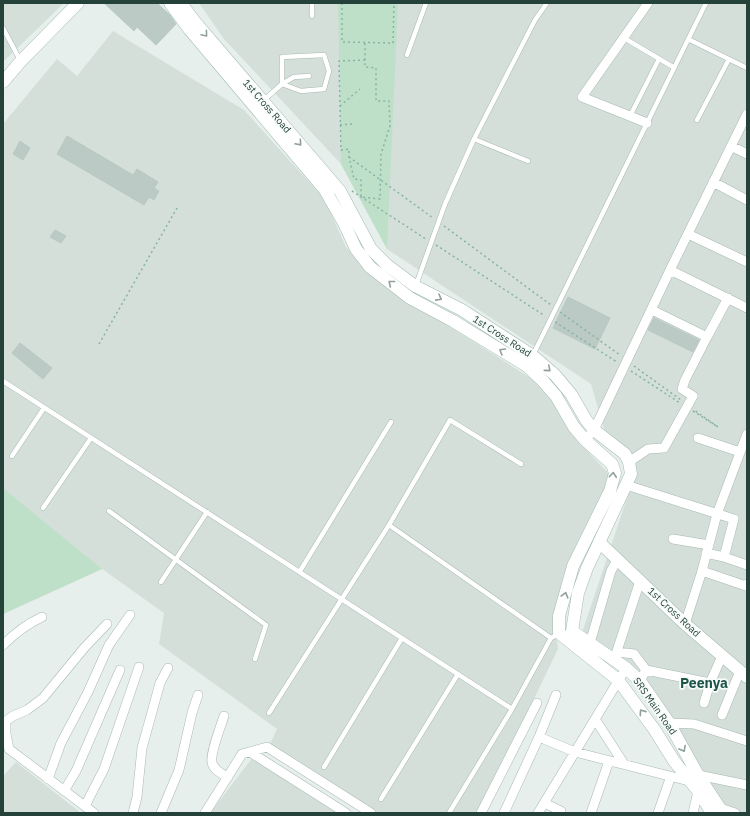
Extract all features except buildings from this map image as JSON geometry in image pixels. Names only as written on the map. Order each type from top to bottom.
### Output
[{"type":"street","points":[[3,82],[20,61],[78,3]]},
{"type":"street","points":[[170,3],[189,29],[260,105],[325,190],[341,217],[356,249],[370,266],[410,298],[453,321],[527,366],[543,380],[556,396],[574,427],[585,440],[612,464],[615,472],[610,491],[573,566],[555,636],[618,680],[654,729],[674,761],[693,778],[698,791],[716,811],[735,813]]},
{"type":"street","name":"1st Cross Road","points":[[181,3],[260,105],[340,191],[371,249],[387,265],[416,286],[462,310],[533,356],[555,375],[594,430],[625,454],[629,462]]},
{"type":"street","points":[[647,123],[582,97],[648,3]]},
{"type":"street","points":[[585,440],[594,430],[670,270],[747,114]]},
{"type":"street","points":[[731,146],[747,154]]},
{"type":"street","points":[[713,182],[747,200]]},
{"type":"street","points":[[688,234],[747,262]]},
{"type":"street","points":[[670,270],[747,308]]},
{"type":"street","points":[[572,631],[578,593],[587,568],[626,485],[630,474],[629,462],[648,449],[664,448],[693,396],[682,389],[685,380],[728,298]]},
{"type":"street","points":[[652,310],[707,337]]},
{"type":"street","points":[[685,624],[702,571],[717,514],[747,434]]},
{"type":"street","points":[[698,438],[740,452]]},
{"type":"street","points":[[626,485],[734,519],[724,557]]},
{"type":"street","points":[[673,539],[708,549],[724,557],[747,565]]},
{"type":"street","name":"1st Cross Road","points":[[599,542],[685,624],[744,674]]},
{"type":"street","points":[[590,643],[611,571],[617,560]]},
{"type":"street","points":[[702,571],[746,586],[747,584]]},
{"type":"street","points":[[640,581],[616,656],[634,654],[646,670],[710,684]]},
{"type":"street","points":[[48,778],[61,743],[88,692],[109,646],[130,615]]},
{"type":"street","points":[[3,645],[16,632],[42,617]]},
{"type":"street","points":[[94,813],[48,778],[6,752],[4,725],[6,721],[13,716],[26,710],[43,698],[85,647],[107,624]]},
{"type":"street","name":"SRS Main Road","points":[[572,631],[590,643],[616,656],[640,681],[669,723],[693,778],[716,811]]},
{"type":"street","points":[[704,703],[722,656]]},
{"type":"street","points":[[85,806],[104,769],[139,667]]},
{"type":"street","points":[[133,813],[137,797],[142,748],[160,683],[168,668]]},
{"type":"street","points":[[538,813],[626,668]]},
{"type":"street","points":[[64,791],[79,764],[120,670]]},
{"type":"street","points":[[640,681],[646,670]]},
{"type":"street","points":[[722,715],[744,674]]},
{"type":"street","points":[[161,813],[180,770],[192,713],[198,695]]},
{"type":"street","points":[[504,813],[539,737],[556,695]]},
{"type":"street","points":[[481,813],[537,702]]},
{"type":"street","points":[[224,716],[214,748],[212,762],[216,770],[228,777]]},
{"type":"street","points":[[595,719],[624,764]]},
{"type":"street","points":[[669,723],[694,724],[747,741]]},
{"type":"street","points":[[539,737],[574,752],[671,776],[747,785]]},
{"type":"street","points":[[205,813],[242,754],[267,747],[371,813]]},
{"type":"street","points":[[250,752],[346,813]]},
{"type":"street","points":[[591,813],[609,761]]},
{"type":"street","points":[[658,813],[671,776]]},
{"type":"street","points":[[693,813],[698,791]]},
{"type":"street","points":[[544,803],[561,811],[560,813]]},
{"type":"street","points":[[351,813],[358,804]]},
{"type":"lane","points":[[312,3],[312,16]]},
{"type":"lane","points":[[407,55],[426,3]]},
{"type":"lane","points":[[410,298],[416,286],[445,204],[474,139],[535,20],[547,3]]},
{"type":"lane","points":[[527,366],[647,123],[673,67],[706,3]]},
{"type":"lane","points":[[3,28],[5,36],[20,61]]},
{"type":"lane","points":[[624,38],[673,67]]},
{"type":"lane","points":[[688,39],[747,68]]},
{"type":"lane","points":[[324,55],[329,71],[324,89],[301,91],[289,88],[282,84],[282,57],[324,55]]},
{"type":"lane","points":[[630,117],[658,59]]},
{"type":"lane","points":[[697,120],[729,59]]},
{"type":"lane","points":[[260,105],[282,84],[294,77],[309,76]]},
{"type":"lane","points":[[474,139],[528,161]]},
{"type":"lane","points":[[3,381],[342,598],[512,709]]},
{"type":"lane","points":[[12,456],[44,408]]},
{"type":"lane","points":[[269,713],[389,525],[450,420],[521,464]]},
{"type":"lane","points":[[300,571],[391,422]]},
{"type":"lane","points":[[43,508],[91,438]]},
{"type":"lane","points":[[109,511],[266,625],[255,659]]},
{"type":"lane","points":[[162,582],[207,512]]},
{"type":"lane","points":[[389,525],[555,636]]},
{"type":"lane","points":[[449,813],[555,636],[572,631]]},
{"type":"lane","points":[[324,766],[402,638]]},
{"type":"lane","points":[[382,799],[458,674]]},
{"type":"path","points":[[342,3],[342,42],[365,43],[393,43],[394,3]]},
{"type":"path","points":[[365,43],[365,60],[365,67],[376,68],[376,101],[389,101],[390,126],[381,154],[380,199],[361,197],[361,180],[354,179],[348,149],[341,150],[339,61],[365,60]]},
{"type":"path","points":[[340,106],[360,89]]},
{"type":"path","points":[[340,125],[352,124]]},
{"type":"path","points":[[349,157],[438,222]]},
{"type":"path","points":[[348,188],[427,240]]},
{"type":"path","points":[[99,344],[177,208]]},
{"type":"path","points":[[444,227],[553,306]]},
{"type":"path","points":[[434,244],[546,316]]},
{"type":"path","points":[[559,311],[623,357]]},
{"type":"path","points":[[553,321],[619,364]]},
{"type":"path","points":[[626,368],[686,405],[629,362]]},
{"type":"path","points":[[692,410],[718,427],[692,410]]},
{"type":"shaded area","points":[[3,3],[64,3],[3,62]]},
{"type":"shaded area","points":[[199,3],[747,3],[747,813],[728,813],[646,682],[580,639],[635,474],[604,429],[591,384],[387,249],[341,164],[224,39]]},
{"type":"shaded area","points":[[113,31],[244,110],[325,200],[346,247],[374,278],[543,386],[576,439],[611,476],[579,539],[555,627],[558,649],[479,813],[378,813],[270,744],[277,729],[159,644],[164,613],[102,569],[3,614],[3,124],[57,59],[77,76]]},
{"type":"shaded area","points":[[253,757],[347,813],[210,813]]},
{"type":"shaded area","points":[[16,762],[81,813],[3,813],[3,776]]},
{"type":"green space","points":[[338,3],[398,3],[387,249],[341,164]]},
{"type":"green space","points":[[3,488],[102,569],[3,614]]},
{"type":"district","name":"Peenya","points":[[704,683]]}]
